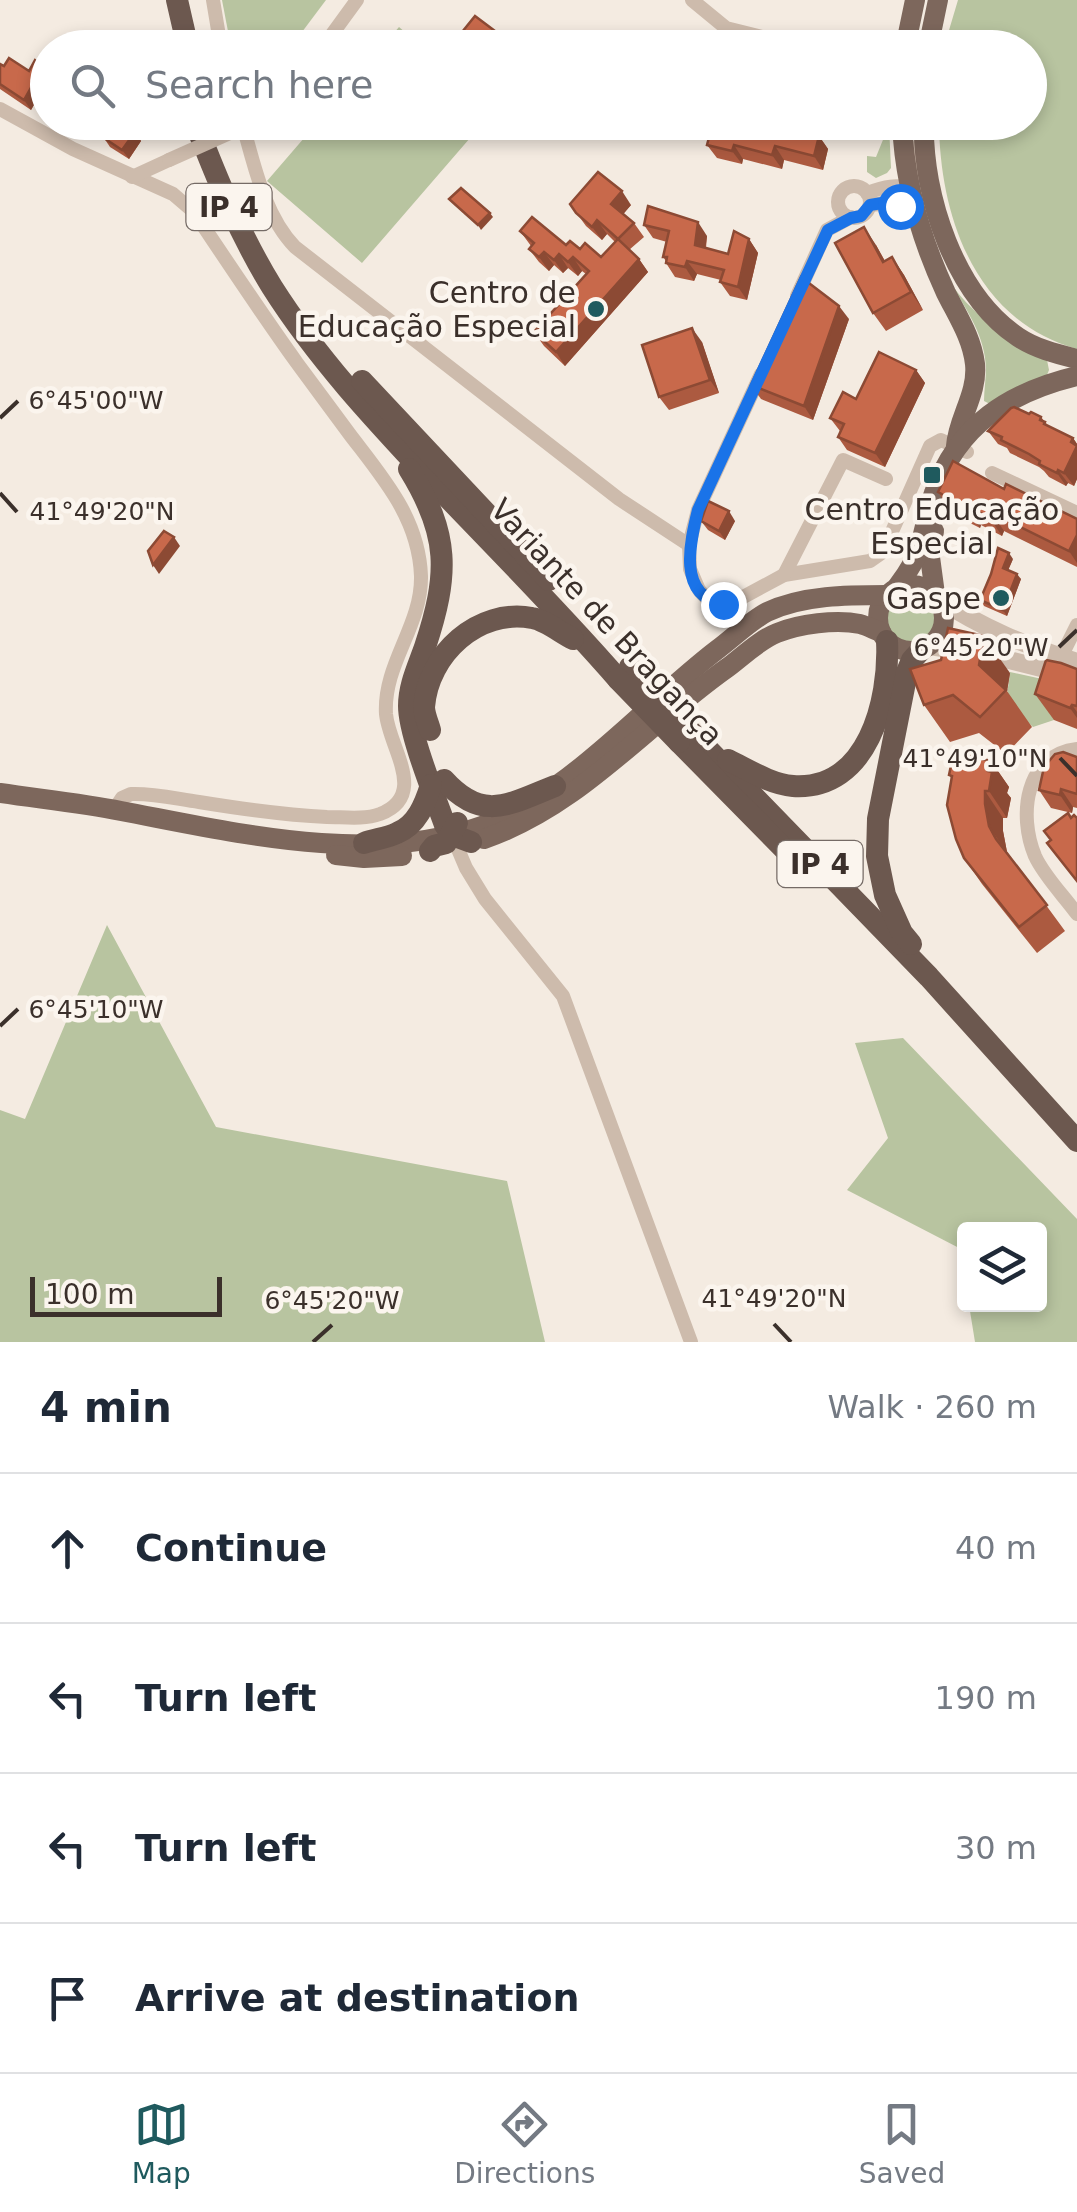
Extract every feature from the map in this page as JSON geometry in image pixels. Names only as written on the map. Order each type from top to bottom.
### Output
[{"type":"highway","points":[[165,0],[171,30]]},
{"type":"highway","points":[[177,0],[184,30]]},
{"type":"highway","name":"Variante de Bragança","points":[[202,140],[244,237],[315,348],[392,438],[594,651],[624,673]]},
{"type":"highway","name":"Variante de Bragança","points":[[216,140],[254,230],[282,279],[360,380],[685,738],[919,986],[1046,1109]]},
{"type":"highway","points":[[392,438],[391,449],[424,495],[438,530],[443,572],[438,608],[412,682],[408,710],[437,782],[471,804],[490,807],[511,804],[555,786]]},
{"type":"highway","name":"IP 4","points":[[460,841],[457,822],[437,782],[424,709],[435,666],[464,633],[498,618],[534,618],[594,651]]},
{"type":"highway","points":[[711,752],[768,780],[791,786],[814,785],[839,774],[858,758],[883,699],[888,662],[884,637]]},
{"type":"highway","points":[[925,648],[906,672],[878,819],[876,856],[884,895],[902,933],[928,964],[929,976]]},
{"type":"highway","name":"Variante de Bragança","points":[[685,738],[711,752],[929,976],[1077,1142]]},
{"type":"highway","points":[[364,844],[399,833],[412,824],[437,782]]},
{"type":"highway","points":[[430,851],[434,846],[460,841]]},
{"type":"main road","points":[[909,30],[916,0]]},
{"type":"main road","points":[[932,30],[938,0]]},
{"type":"main road","points":[[0,793],[312,842],[460,841],[507,830],[552,806],[774,633],[814,623],[859,624],[903,650],[925,648],[937,639],[945,619],[930,556],[944,490],[962,449],[957,431],[967,412],[976,368],[966,329],[946,292],[917,219],[903,140]]},
{"type":"main road","points":[[922,140],[937,212],[954,258],[984,308],[1018,338],[1077,359]]},
{"type":"main road","points":[[1043,349],[1054,370],[1050,388]]},
{"type":"main road","points":[[884,637],[878,613],[914,560],[940,476],[962,449],[1020,394],[1050,388],[1077,376]]},
{"type":"main road","points":[[1050,388],[1077,389]]},
{"type":"main road","points":[[973,390],[981,404],[999,414]]},
{"type":"main road","points":[[460,841],[555,786],[693,668],[766,612],[811,599],[917,585],[937,596]]},
{"type":"main road","points":[[114,810],[199,833],[310,852],[364,858],[430,851]]},
{"type":"street","points":[[213,0],[219,30]]},
{"type":"street","points":[[335,30],[357,0]]},
{"type":"street","points":[[692,0],[726,28],[734,30]]},
{"type":"street","points":[[0,109],[30,125]]},
{"type":"street","points":[[57,140],[174,194],[194,212],[294,360],[395,494],[415,534],[421,578],[416,614],[388,680],[387,720],[405,780],[401,797],[393,807],[367,817],[315,816],[131,794],[122,798],[114,810]]},
{"type":"street","points":[[132,177],[212,140]]},
{"type":"street","points":[[251,140],[271,212],[286,238],[619,499],[689,545]]},
{"type":"street","points":[[910,188],[917,174],[918,140]]},
{"type":"street","points":[[887,194],[905,161]]},
{"type":"street","points":[[845,212],[840,196],[849,187],[858,187],[868,199]]},
{"type":"street","points":[[868,199],[910,188],[918,192],[962,290],[984,308]]},
{"type":"street","points":[[887,194],[917,219]]},
{"type":"street","points":[[787,317],[831,228],[832,216],[845,212],[861,216],[868,199]]},
{"type":"street","points":[[771,352],[698,510],[689,545],[690,569],[709,601],[734,602],[784,576],[864,563],[880,554],[930,446],[942,440],[962,449]]},
{"type":"street","points":[[784,576],[842,460],[886,480]]},
{"type":"street","points":[[992,473],[1077,513]]},
{"type":"street","points":[[800,545],[819,570]]},
{"type":"street","points":[[937,596],[996,632],[1069,660],[1077,625]]},
{"type":"street","points":[[963,650],[981,645],[1016,652],[1027,644]]},
{"type":"street","points":[[925,648],[963,650],[1077,677]]},
{"type":"street","points":[[1077,749],[1051,757],[1037,773],[1026,810],[1026,827],[1036,859],[1077,914]]},
{"type":"street","points":[[460,841],[466,868],[484,899],[564,996],[691,1342]]},
{"type":"green space","points":[[222,0],[326,0],[304,30],[228,30]]},
{"type":"green space","points":[[958,0],[1077,0],[1077,349],[1042,335],[1013,315],[989,290],[956,229],[941,159],[940,140],[1047,140],[1047,30],[949,30]]},
{"type":"green space","points":[[302,140],[468,140],[362,263],[267,181]]},
{"type":"green space","points":[[883,140],[890,140],[891,168],[876,178],[867,172],[867,156],[876,157]]},
{"type":"green space","points":[[952,285],[983,318],[1047,360],[1047,375],[990,404],[984,401],[986,368],[982,345]]},
{"type":"green space","points":[[912,594],[930,601],[937,619],[930,637],[912,644],[894,637],[887,619],[894,601]]},
{"type":"green space","points":[[1010,672],[1065,684],[1054,720],[1033,727],[1006,703]]},
{"type":"green space","points":[[107,925],[216,1127],[507,1181],[545,1342],[0,1342],[0,1110],[25,1119]]},
{"type":"green space","points":[[903,1038],[1077,1219],[1077,1342],[975,1342],[970,1312],[1047,1312],[1047,1222],[957,1222],[957,1247],[847,1190],[888,1138],[855,1043]]},
{"type":"building","points":[[475,16],[494,30],[464,30]]},
{"type":"building","points":[[9,58],[30,69],[30,89],[24,100],[0,84],[0,64],[4,66]]},
{"type":"building","points":[[107,140],[129,140],[122,150]]},
{"type":"building","points":[[708,140],[818,140],[814,156],[775,146],[772,155],[734,145],[732,151],[707,145]]},
{"type":"building","points":[[598,172],[622,191],[611,204],[634,223],[618,239],[597,220],[592,227],[570,204]]},
{"type":"building","points":[[461,188],[490,213],[478,225],[449,199]]},
{"type":"building","points":[[648,206],[698,222],[695,245],[728,254],[734,231],[749,239],[738,287],[720,282],[724,270],[687,261],[685,267],[666,263],[667,257],[663,257],[669,231],[644,225]]},
{"type":"building","points":[[532,217],[566,245],[570,241],[580,249],[585,243],[601,257],[618,239],[639,259],[556,352],[534,332],[589,271],[573,257],[568,262],[559,254],[554,260],[544,252],[539,257],[529,249],[534,243],[520,231]]},
{"type":"building","points":[[864,227],[883,262],[892,257],[911,292],[873,313],[835,243]]},
{"type":"building","points":[[801,277],[839,306],[804,406],[751,385]]},
{"type":"building","points":[[692,328],[710,380],[659,397],[642,345]]},
{"type":"building","points":[[879,352],[916,370],[875,453],[838,437],[844,424],[830,418],[843,392],[856,399]]},
{"type":"building","points":[[1014,407],[1041,417],[1044,424],[1073,438],[1071,442],[1077,446],[1064,473],[1039,464],[1040,461],[988,431]]},
{"type":"building","points":[[953,461],[1004,489],[1006,484],[1077,519],[1077,535],[1069,551],[992,513],[990,518],[946,499],[938,492]]},
{"type":"building","points":[[708,501],[729,511],[719,531],[701,521]]},
{"type":"building","points":[[164,531],[174,537],[153,565],[148,551]]},
{"type":"building","points":[[998,548],[1009,553],[1003,568],[1017,574],[1003,610],[980,600]]},
{"type":"building","points":[[948,628],[984,636],[979,665],[1006,690],[980,717],[953,695],[924,705],[910,669],[941,660]]},
{"type":"building","points":[[1046,660],[1077,669],[1077,706],[1070,708],[1035,694]]},
{"type":"building","points":[[1063,752],[1077,757],[1077,794],[1061,789],[1060,795],[1039,790],[1044,767],[1055,754]]},
{"type":"building","points":[[957,753],[991,761],[989,791],[985,791],[989,826],[1047,905],[1019,927],[964,858],[956,839],[947,805],[952,776],[949,775]]},
{"type":"building","points":[[1068,813],[1077,818],[1077,881],[1047,843],[1051,840],[1044,831]]},
{"type":"place","name":"Centro de Educação Especial","points":[[596,309]]},
{"type":"place","name":"Centro Educação Especial","points":[[932,475]]},
{"type":"place","name":"Gaspe","points":[[1001,598]]},
{"type":"route","points":[[723,604],[709,601],[690,569],[689,545],[698,510],[828,230],[865,214],[870,205],[888,202],[900,206]]}]
